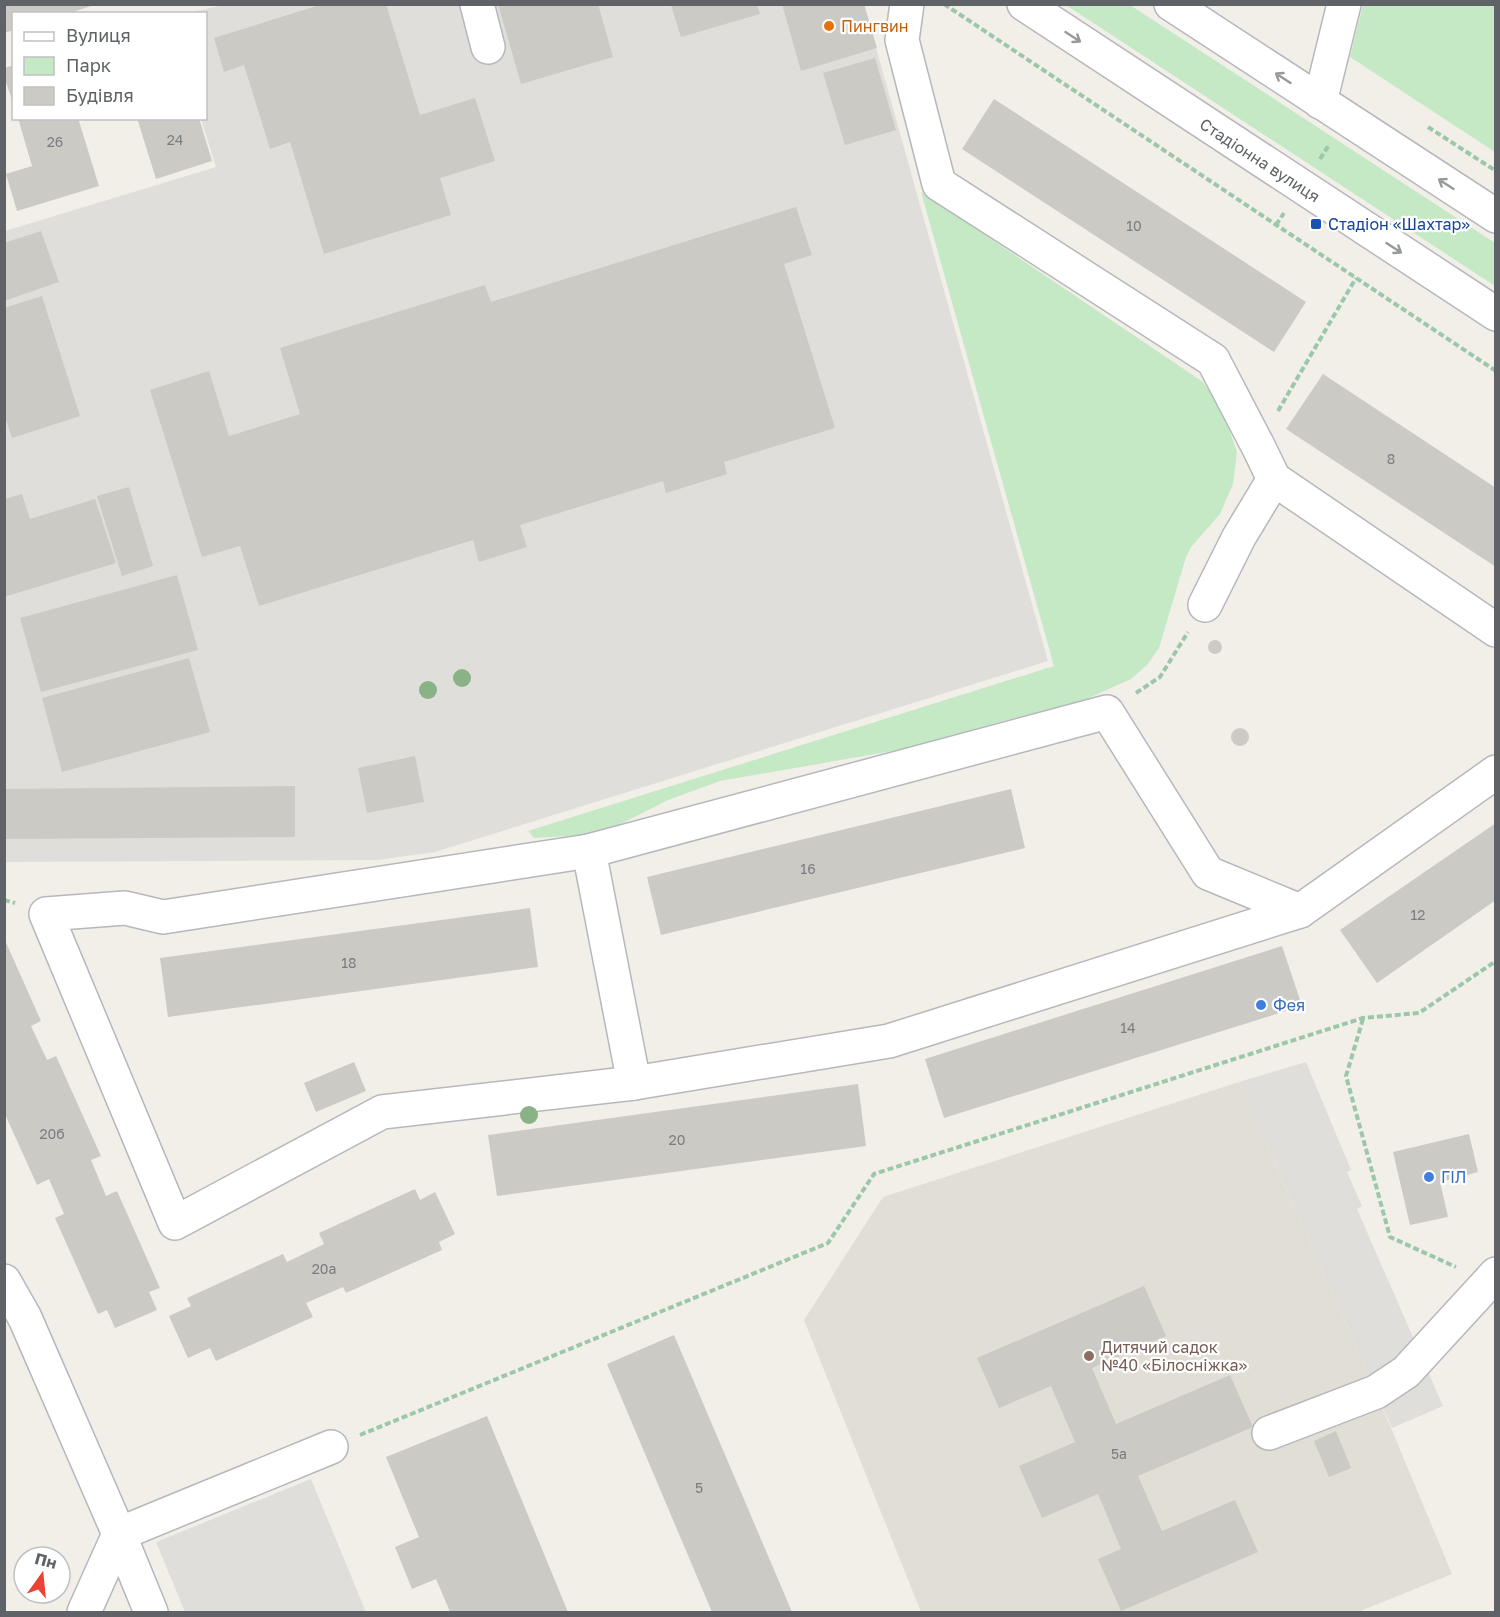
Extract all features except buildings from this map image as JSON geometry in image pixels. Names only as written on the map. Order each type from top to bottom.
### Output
[{"type":"street","points":[[477,4],[488,47]]},
{"type":"street","points":[[907,4],[902,40],[939,184],[1213,360],[1274,479],[1496,630]]},
{"type":"street","name":"Стадіонна вулиця","points":[[1024,4],[1496,314]]},
{"type":"street","points":[[1171,4],[1496,216]]},
{"type":"street","points":[[1320,102],[1344,4]]},
{"type":"street","points":[[1205,605],[1239,537],[1274,479]]},
{"type":"street","points":[[1299,911],[1208,873],[1107,712],[589,851],[163,916],[125,908],[46,914],[175,1223],[382,1112],[634,1083],[889,1041],[1299,911],[1496,772]]},
{"type":"street","points":[[589,851],[634,1083]]},
{"type":"street","points":[[1269,1433],[1377,1392],[1406,1372],[1491,1278]]},
{"type":"street","points":[[4,1281],[25,1318],[151,1612]]},
{"type":"street","points":[[84,1612],[119,1534],[332,1447]]},
{"type":"path","points":[[944,4],[1496,371]]},
{"type":"path","points":[[1258,446],[1356,278]]},
{"type":"path","points":[[1107,712],[1160,677],[1205,605]]},
{"type":"path","points":[[332,1447],[828,1243],[874,1174],[1363,1018],[1419,1013],[1496,962]]},
{"type":"path","points":[[1363,1018],[1346,1076],[1390,1237],[1491,1278]]},
{"type":"shaded area","points":[[228,4],[864,5],[1048,661],[435,852],[377,860],[5,862],[5,231],[216,167],[201,120],[207,120],[207,12],[192,12]]},
{"type":"shaded area","points":[[1306,1062],[1351,1170],[1347,1172],[1362,1206],[1357,1209],[1443,1406],[1392,1428],[1239,1082]]},
{"type":"shaded area","name":"Дитячий садок №40 «Білосніжка»","points":[[1239,1082],[1376,1392],[1452,1574],[1358,1612],[921,1612],[804,1320],[883,1197]]},
{"type":"shaded area","points":[[311,1479],[366,1612],[185,1612],[156,1542]]},
{"type":"green space","points":[[1066,5],[1130,5],[1495,243],[1495,286]]},
{"type":"green space","points":[[1363,5],[1495,5],[1495,152],[1350,57]]},
{"type":"green space","points":[[921,192],[1203,382],[1223,411],[1237,452],[1233,484],[1220,514],[1191,547],[1186,557],[1159,648],[1147,665],[1131,679],[1073,705],[1003,721],[904,749],[720,781],[668,800],[601,834],[534,838],[528,831],[1054,666]]},
{"type":"place","name":"Пингвин","points":[[829,26]]},
{"type":"place","name":"Стадіон «Шахтар»","points":[[1316,224]]},
{"type":"place","name":"Фея","points":[[1261,1005]]},
{"type":"place","name":"ГІЛ","points":[[1429,1177]]},
{"type":"place","name":"Дитячий садок №40 «Білосніжка»","points":[[1089,1356]]}]
